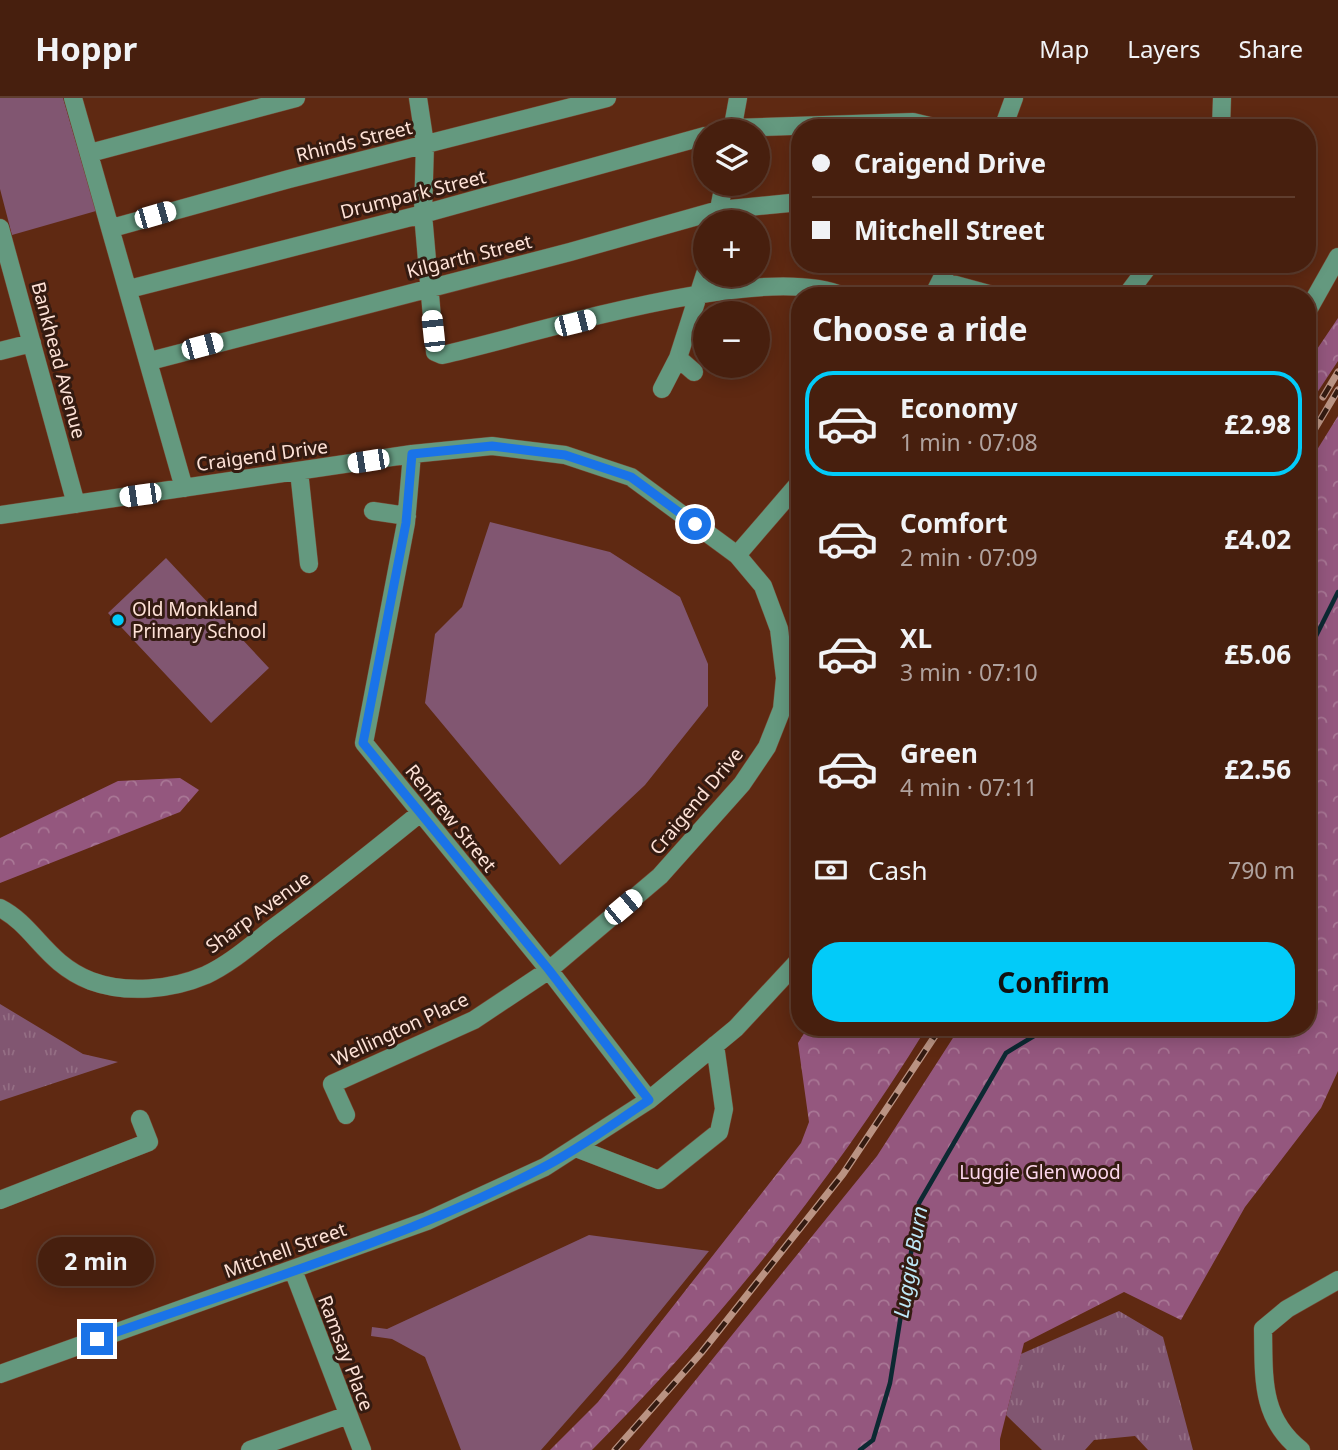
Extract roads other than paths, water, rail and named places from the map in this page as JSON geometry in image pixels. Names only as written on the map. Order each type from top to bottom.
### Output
[{"type":"street","points":[[73,98],[184,488]]},
{"type":"street","points":[[90,153],[296,98]]},
{"type":"street","points":[[418,98],[425,144],[423,214],[435,352],[442,355],[701,293],[792,285],[801,287]]},
{"type":"street","name":"Rhinds Street","points":[[112,228],[607,98]]},
{"type":"street","points":[[732,119],[738,98]]},
{"type":"street","points":[[1006,119],[1014,98]]},
{"type":"street","points":[[1221,119],[1222,98]]},
{"type":"street","points":[[770,128],[791,127]]},
{"type":"street","name":"Drumpark Street","points":[[129,289],[423,214],[693,139]]},
{"type":"street","name":"Kilgarth Street","points":[[753,210],[791,204]]},
{"type":"street","name":"Kilgarth Street","points":[[150,361],[428,287],[693,222]]},
{"type":"street","name":"Bankhead Avenue","points":[[0,228],[76,504]]},
{"type":"street","points":[[1316,296],[1338,257]]},
{"type":"street","points":[[1132,287],[1143,273]]},
{"type":"street","points":[[662,389],[678,358],[702,287]]},
{"type":"street","points":[[0,351],[32,343]]},
{"type":"street","points":[[678,358],[693,370]]},
{"type":"street","name":"Craigend Drive","points":[[0,515],[412,454],[492,446],[565,455],[631,477],[737,555],[763,586],[779,629],[785,678],[782,709],[767,747],[742,784],[660,876],[549,970]]},
{"type":"street","name":"Renfrew Street","points":[[412,454],[407,516],[363,743],[549,970],[649,1100]]},
{"type":"street","points":[[299,471],[309,564]]},
{"type":"street","points":[[737,555],[791,492]]},
{"type":"street","points":[[373,511],[407,516]]},
{"type":"street","name":"Sharp Avenue","points":[[0,908],[68,971],[108,986],[144,989],[164,986],[206,975],[229,961],[325,890],[419,814]]},
{"type":"street","name":"Mitchell Street","points":[[0,1374],[293,1270],[482,1198],[576,1148],[649,1100],[736,1027],[791,969]]},
{"type":"street","name":"Wellington Place","points":[[346,1115],[332,1084],[474,1020],[549,970]]},
{"type":"street","points":[[576,1148],[659,1180],[719,1132],[724,1110],[715,1045]]},
{"type":"street","points":[[0,1200],[149,1142],[140,1119]]},
{"type":"street","name":"Ramsay Place","points":[[293,1270],[362,1450]]},
{"type":"street","points":[[1301,1450],[1286,1438],[1265,1400],[1263,1329],[1287,1310],[1338,1281]]},
{"type":"street","points":[[250,1450],[348,1415]]},
{"type":"waterway","name":"Luggie Burn","points":[[1316,636],[1338,592]]},
{"type":"waterway","name":"Luggie Burn","points":[[860,1450],[873,1440],[890,1383],[919,1203],[1006,1053],[1034,1036]]},
{"type":"railway","points":[[1323,397],[1338,372]]},
{"type":"railway","points":[[1316,427],[1338,390]]},
{"type":"railway","points":[[615,1450],[701,1353],[843,1174],[935,1036]]},
{"type":"place","name":"Old Monkland Primary School","points":[[118,620]]},
{"type":"park label","name":"Luggie Glen wood","points":[[1040,1172]]}]
